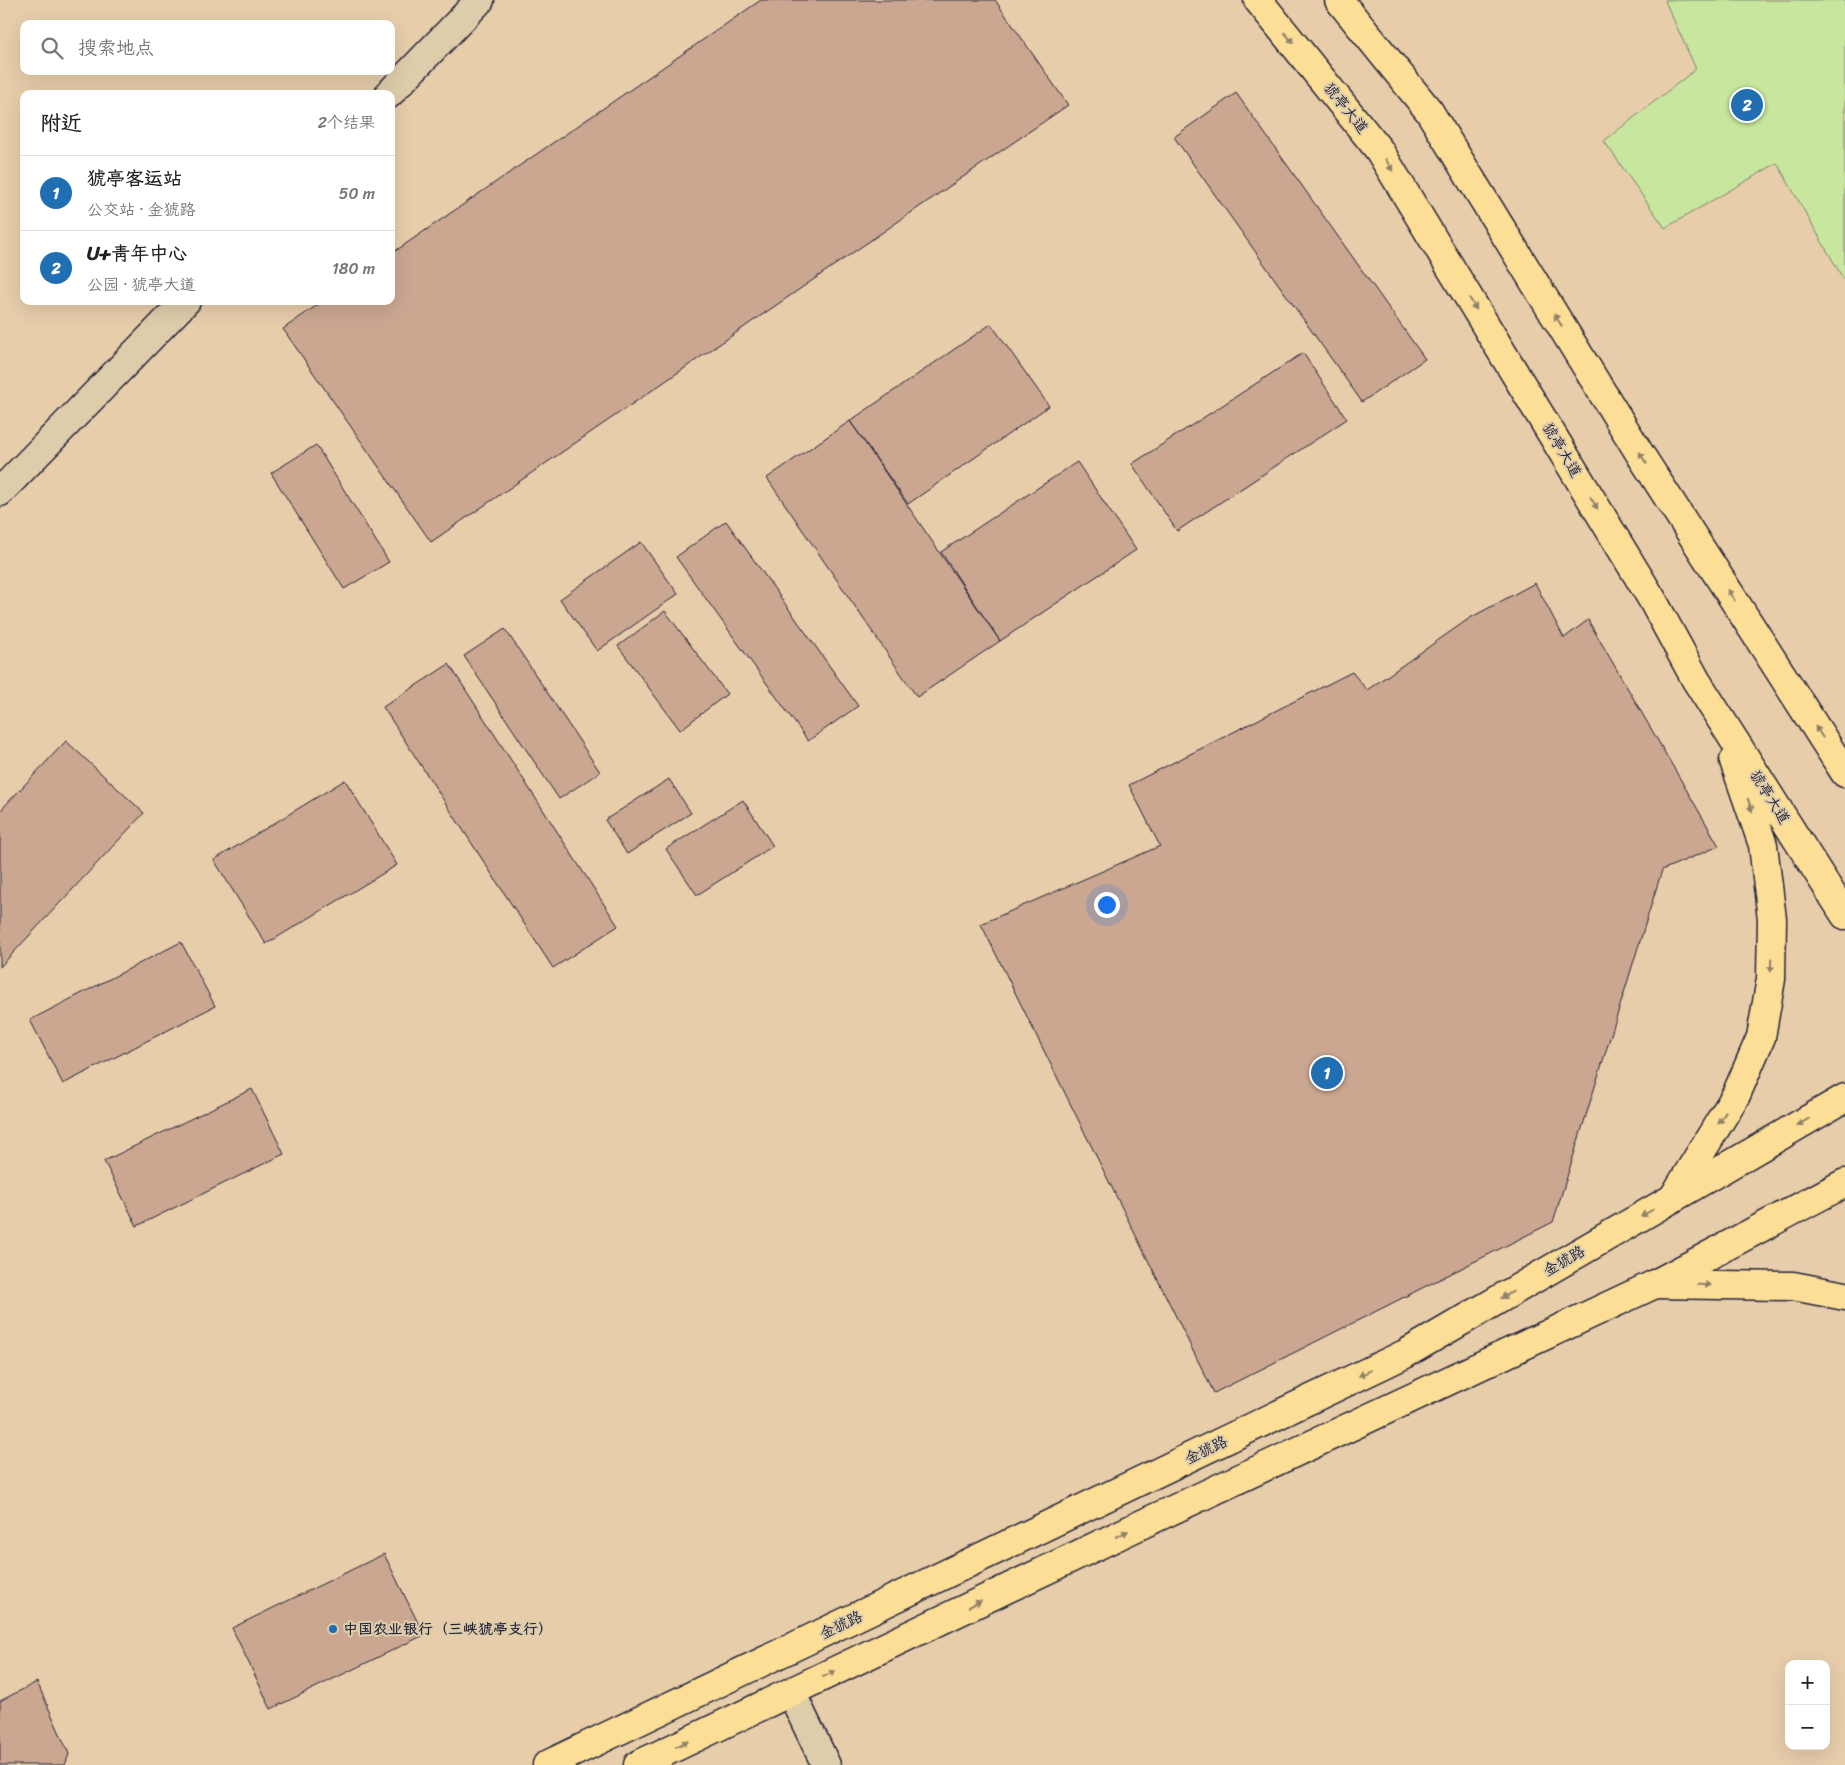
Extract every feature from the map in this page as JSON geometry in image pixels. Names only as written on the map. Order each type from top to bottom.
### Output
[{"type":"main road","name":"猇亭大道","points":[[1258,0],[1380,150],[1652,599],[1696,680],[1845,915]]},
{"type":"main road","points":[[1339,0],[1429,111],[1640,454],[1845,773]]},
{"type":"main road","points":[[1673,1198],[1736,1096],[1761,1037],[1771,979],[1772,919],[1763,845],[1736,767],[1696,680]]},
{"type":"main road","name":"金猇路","points":[[547,1765],[1405,1354],[1845,1098]]},
{"type":"main road","points":[[638,1765],[1136,1527],[1655,1284],[1845,1183]]},
{"type":"main road","points":[[1655,1284],[1793,1286],[1845,1296]]},
{"type":"street","points":[[393,90],[480,0]]},
{"type":"street","points":[[0,492],[182,305]]},
{"type":"street","points":[[791,1692],[826,1765]]},
{"type":"green space","points":[[1666,0],[1845,0],[1845,282],[1777,163],[1665,228],[1604,141],[1696,69]]},
{"type":"building","points":[[761,0],[995,0],[1068,105],[431,542],[283,329],[317,305],[395,305],[395,251]]},
{"type":"building","points":[[1236,93],[1425,359],[1362,402],[1174,137]]},
{"type":"building","points":[[991,324],[1049,406],[908,504],[850,421]]},
{"type":"building","points":[[1303,353],[1347,419],[1177,531],[1132,464]]},
{"type":"building","points":[[850,421],[1000,641],[917,697],[767,478]]},
{"type":"building","points":[[316,445],[389,562],[344,589],[271,473]]},
{"type":"building","points":[[1077,462],[1136,550],[1000,641],[941,552]]},
{"type":"building","points":[[726,521],[858,706],[808,741],[676,557]]},
{"type":"building","points":[[641,542],[678,594],[597,651],[560,599]]},
{"type":"building","points":[[1535,583],[1564,638],[1588,620],[1719,846],[1662,870],[1553,1222],[1214,1393],[981,924],[1160,846],[1129,785],[1352,672],[1367,690],[1470,618]]},
{"type":"building","points":[[665,611],[727,694],[680,730],[618,646]]},
{"type":"building","points":[[505,629],[600,772],[559,799],[464,656]]},
{"type":"building","points":[[449,664],[618,926],[553,968],[383,707]]},
{"type":"building","points":[[66,741],[144,813],[0,967],[0,811]]},
{"type":"building","points":[[669,779],[691,813],[627,854],[605,820]]},
{"type":"building","points":[[345,780],[397,865],[266,944],[214,860]]},
{"type":"building","points":[[743,800],[773,846],[697,895],[666,849]]},
{"type":"building","points":[[181,942],[215,1006],[63,1084],[30,1020]]},
{"type":"building","points":[[252,1089],[284,1154],[137,1226],[104,1161]]},
{"type":"building","points":[[384,1554],[424,1635],[271,1709],[232,1628]]},
{"type":"building","points":[[37,1682],[69,1754],[65,1765],[0,1765],[0,1701]]},
{"type":"place","name":"U+青年中心","points":[[1747,105]]},
{"type":"place","name":"猇亭客运站","points":[[1327,1073]]},
{"type":"place","name":"中国农业银行（三峡猇亭支行）","points":[[333,1629]]}]
